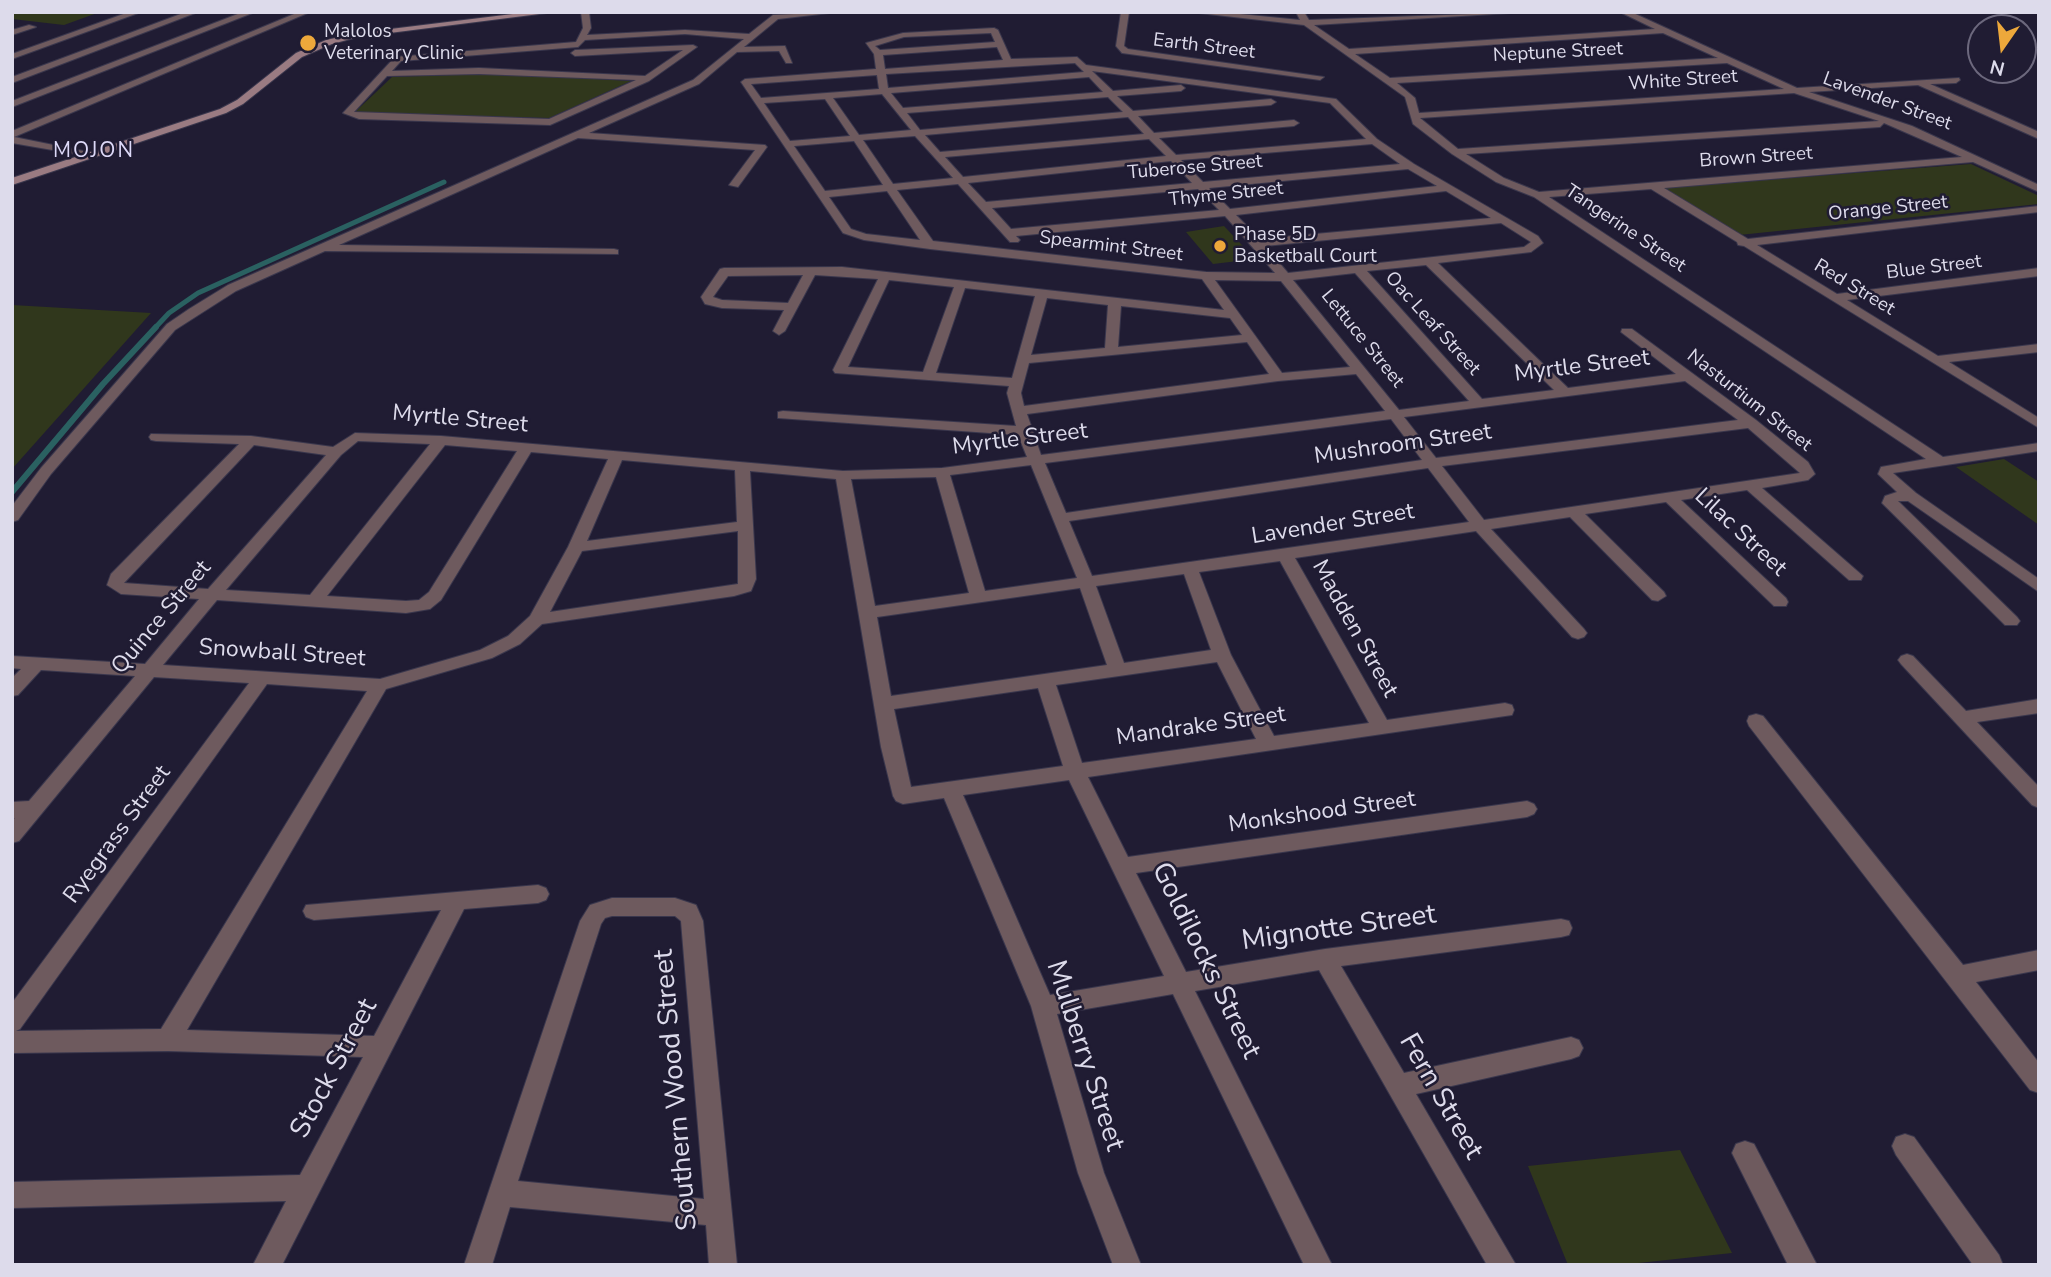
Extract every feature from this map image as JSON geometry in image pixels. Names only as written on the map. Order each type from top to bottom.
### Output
[{"type":"main road","points":[[12,181],[223,111],[240,102],[299,55],[329,42],[358,35],[551,12]]},
{"type":"street","points":[[12,57],[137,12]]},
{"type":"street","points":[[12,80],[194,12]]},
{"type":"street","points":[[12,104],[251,12]]},
{"type":"street","points":[[12,137],[306,12]]},
{"type":"street","points":[[559,74],[570,63],[588,23],[585,12]]},
{"type":"street","points":[[12,517],[46,471],[171,327],[232,288],[696,82],[778,15],[834,12]]},
{"type":"street","name":"Earth Street","points":[[1125,12],[1120,47],[1125,51],[1320,77]]},
{"type":"street","points":[[1194,12],[1306,23],[1523,12]]},
{"type":"street","points":[[1300,12],[1306,23]]},
{"type":"street","points":[[1624,12],[1796,91]]},
{"type":"street","name":"Tangerine Street","points":[[1306,23],[1412,100],[1416,122],[1456,152],[1500,180],[1538,195],[1938,460]]},
{"type":"street","points":[[12,33],[32,27]]},
{"type":"street","points":[[1025,254],[1009,233],[983,206],[962,180],[917,132],[884,90],[882,71],[877,53],[869,43],[903,35],[995,31],[1008,62],[882,71],[746,82],[821,195],[890,188],[962,180],[1174,158],[1293,124]]},
{"type":"street","points":[[1345,52],[1665,31]]},
{"type":"street","points":[[578,45],[685,32],[751,37]]},
{"type":"street","points":[[550,122],[646,79],[713,34]]},
{"type":"street","points":[[877,53],[999,44]]},
{"type":"street","points":[[593,126],[348,113],[395,60],[402,58],[507,52],[523,47],[693,47]]},
{"type":"street","points":[[735,50],[782,48],[789,61]]},
{"type":"street","name":"Lettuce Street","points":[[1008,62],[1077,60],[1111,92],[1257,243],[1394,412],[1479,526],[1578,633]]},
{"type":"street","name":"Neptune Street","points":[[1386,81],[1731,60]]},
{"type":"street","points":[[382,74],[480,71],[646,79]]},
{"type":"street","points":[[761,101],[1089,71],[1333,101],[1374,141],[1500,220]]},
{"type":"street","name":"White Street","points":[[1413,116],[1956,80]]},
{"type":"street","points":[[1917,82],[2039,136]]},
{"type":"street","points":[[901,111],[1219,85]]},
{"type":"street","points":[[1260,91],[1293,124]]},
{"type":"street","name":"Lavender Street","points":[[1796,91],[1894,123],[2039,189]]},
{"type":"street","points":[[827,95],[930,246]]},
{"type":"street","points":[[788,144],[1131,113],[1293,124],[1374,141]]},
{"type":"street","points":[[1456,152],[1894,123]]},
{"type":"street","points":[[938,155],[1293,124]]},
{"type":"street","points":[[574,135],[762,146],[734,185]]},
{"type":"street","points":[[12,137],[89,155]]},
{"type":"street","name":"Brown Street","points":[[1538,195],[1976,159]]},
{"type":"street","name":"Tuberose Street","points":[[983,206],[1410,166]]},
{"type":"street","name":"Red Street","points":[[1651,184],[1742,243],[2039,424]]},
{"type":"street","name":"Thyme Street","points":[[1009,233],[1227,213],[1447,188]]},
{"type":"street","name":"Spearmint Street","points":[[821,195],[851,234],[930,246],[1025,254],[1206,276],[1285,277],[1533,247],[1537,243],[1534,238],[1500,220]]},
{"type":"street","name":"Orange Street","points":[[1742,243],[2039,209]]},
{"type":"street","points":[[1257,243],[1500,220]]},
{"type":"street","points":[[320,248],[614,253]]},
{"type":"street","points":[[1429,261],[1564,392]]},
{"type":"street","name":"Oac Leaf Street","points":[[1358,269],[1479,404]]},
{"type":"street","points":[[791,307],[722,304],[709,301],[707,296],[724,272],[842,271],[1234,315]]},
{"type":"street","name":"Blue Street","points":[[1834,298],[2039,272]]},
{"type":"street","points":[[779,331],[810,273]]},
{"type":"street","points":[[885,276],[840,370],[1016,382]]},
{"type":"street","points":[[1206,276],[1278,377]]},
{"type":"street","points":[[928,375],[961,284]]},
{"type":"street","points":[[1042,294],[1016,382],[1014,393],[1017,411],[1086,581],[1118,670]]},
{"type":"street","points":[[1111,349],[1115,300]]},
{"type":"street","name":"Nasturtium Street","points":[[1627,332],[1751,423],[1803,465],[1808,474],[1803,477]]},
{"type":"street","points":[[1022,360],[1111,349],[1251,338]]},
{"type":"street","points":[[1936,360],[2039,348]]},
{"type":"street","points":[[1017,411],[1278,377],[1358,370]]},
{"type":"street","name":"Myrtle Street","points":[[355,436],[441,440],[844,475],[942,472],[1394,412],[1479,404],[1687,377]]},
{"type":"street","points":[[783,415],[1024,431]]},
{"type":"street","name":"Mushroom Street","points":[[1061,518],[1433,463],[1751,423]]},
{"type":"street","name":"Quince Street","points":[[12,835],[213,594],[336,452],[355,436]]},
{"type":"street","points":[[156,437],[251,440],[336,452]]},
{"type":"street","points":[[251,440],[117,578],[115,585],[121,589],[406,607],[424,605],[435,596],[526,449]]},
{"type":"street","points":[[314,601],[441,440]]},
{"type":"street","points":[[2039,447],[1938,460],[1886,470],[1885,474],[1911,496],[2039,587]]},
{"type":"street","points":[[537,618],[576,547],[616,457]]},
{"type":"street","points":[[537,618],[734,591],[745,587],[748,579],[747,526],[742,467]]},
{"type":"street","points":[[942,472],[978,596]]},
{"type":"street","points":[[844,475],[884,704],[1222,655]]},
{"type":"street","name":"Lavender Street","points":[[869,612],[1190,569],[1803,477]]},
{"type":"street","points":[[1749,484],[1855,576]]},
{"type":"street","points":[[1911,496],[1895,497],[1890,499],[1890,503],[2011,621]]},
{"type":"street","name":"Lilac Street","points":[[1669,497],[1780,602]]},
{"type":"street","points":[[1574,512],[1658,596]]},
{"type":"street","points":[[576,547],[747,526]]},
{"type":"street","name":"Madden Street","points":[[1285,555],[1381,727]]},
{"type":"street","points":[[1190,569],[1222,655],[1268,743]]},
{"type":"street","name":"Snowball Street","points":[[12,662],[380,685],[501,648],[514,640],[537,618]]},
{"type":"street","points":[[1907,660],[2039,800]]},
{"type":"street","points":[[12,690],[38,662]]},
{"type":"street","name":"Ryegrass Street","points":[[12,1022],[263,677]]},
{"type":"street","name":"Goldilocks Street","points":[[1045,681],[1074,769],[1318,1265]]},
{"type":"street","points":[[168,1040],[380,685]]},
{"type":"street","name":"Mandrake Street","points":[[884,704],[903,796],[1074,769],[1505,710]]},
{"type":"street","points":[[1962,718],[2039,706]]},
{"type":"street","points":[[1756,721],[2039,1082]]},
{"type":"street","name":"Mulberry Street","points":[[950,789],[1043,1006],[1091,1173],[1127,1265]]},
{"type":"street","points":[[12,810],[34,808]]},
{"type":"street","name":"Monkshood Street","points":[[1124,866],[1527,809]]},
{"type":"street","points":[[314,911],[538,894]]},
{"type":"street","name":"Stock Street","points":[[267,1265],[456,902]]},
{"type":"street","name":"Southern Wood Street","points":[[503,1193],[591,921],[598,911],[612,907],[675,907],[688,911],[692,921],[723,1265]]},
{"type":"street","name":"Mignotte Street","points":[[1043,1006],[1325,959],[1561,928]]},
{"type":"street","name":"Fern Street","points":[[1325,959],[1502,1265]]},
{"type":"street","points":[[1958,976],[2039,960]]},
{"type":"street","points":[[12,1042],[168,1040],[379,1047]]},
{"type":"street","points":[[1399,1087],[1571,1048]]},
{"type":"street","points":[[1905,1146],[1989,1265]]},
{"type":"street","points":[[1745,1153],[1803,1265]]},
{"type":"street","points":[[12,1195],[306,1188]]},
{"type":"street","points":[[478,1265],[503,1193],[717,1213]]},
{"type":"green space","points":[[12,12],[100,12],[64,25],[12,19]]},
{"type":"green space","points":[[480,74],[631,81],[549,118],[354,113],[392,77]]},
{"type":"green space","points":[[1971,164],[2039,196],[2039,204],[1739,235],[1662,188]]},
{"type":"green space","name":"Phase 5D Basketball Court","points":[[1224,226],[1255,259],[1213,264],[1186,232]]},
{"type":"green space","points":[[12,305],[151,313],[12,469]]},
{"type":"green space","points":[[2004,459],[2039,482],[2039,525],[1956,467]]},
{"type":"green space","points":[[1680,1150],[1732,1253],[1620,1265],[1568,1265],[1528,1166]]},
{"type":"waterway","points":[[154,329],[169,313],[198,293],[444,182]]},
{"type":"waterway","points":[[12,492],[103,384],[156,327]]},
{"type":"place","name":"Malolos Veterinary Clinic","points":[[308,43]]},
{"type":"place","name":"Phase 5D Basketball Court","points":[[1220,246]]},
{"type":"district","name":"MOJON","points":[[94,152]]}]
